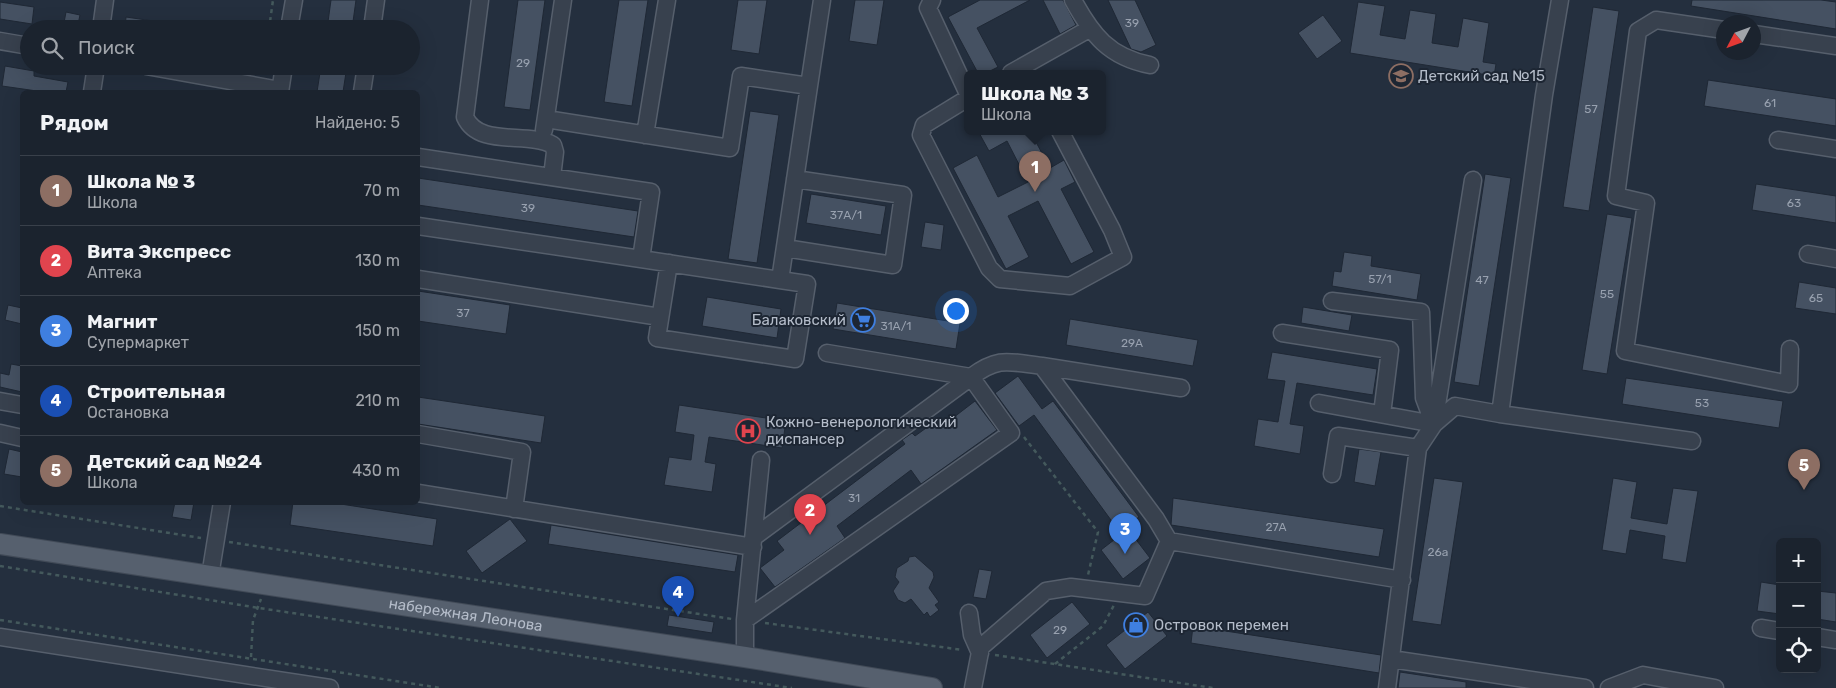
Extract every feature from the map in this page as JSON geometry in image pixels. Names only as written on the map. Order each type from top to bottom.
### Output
[{"type":"main road","name":"набережная Леонова","points":[[0,544],[266,586],[745,657],[932,688]]},
{"type":"street","points":[[102,20],[105,0]]},
{"type":"street","points":[[291,20],[294,0]]},
{"type":"street","points":[[373,20],[376,0]]},
{"type":"street","points":[[480,0],[465,117],[469,125],[483,133],[553,145],[555,149],[552,177]]},
{"type":"street","points":[[542,142],[563,0]]},
{"type":"street","points":[[645,135],[667,0]]},
{"type":"street","points":[[780,280],[822,0]]},
{"type":"street","points":[[932,0],[928,8],[964,87]]},
{"type":"street","points":[[1073,0],[1089,29],[1117,55],[1130,61],[1150,65]]},
{"type":"street","points":[[1500,414],[1544,95],[1560,0]]},
{"type":"street","points":[[1716,29],[1656,20],[1638,31],[1616,196],[1646,203],[1625,351],[1789,384],[1790,349]]},
{"type":"street","points":[[1023,70],[1089,29]]},
{"type":"street","points":[[1761,35],[1836,46]]},
{"type":"street","points":[[0,41],[20,44]]},
{"type":"street","points":[[92,90],[95,75]]},
{"type":"street","points":[[194,75],[275,90]]},
{"type":"street","points":[[280,90],[283,75]]},
{"type":"street","points":[[362,90],[365,75]]},
{"type":"street","points":[[546,119],[730,148],[741,76],[809,86]]},
{"type":"street","points":[[964,99],[924,125],[921,135],[989,268],[1000,279],[1070,286],[1123,257],[1112,230],[1062,135]]},
{"type":"street","points":[[1778,140],[1836,149]]},
{"type":"street","points":[[420,157],[651,192],[641,259]]},
{"type":"street","points":[[784,248],[892,265],[902,204],[903,195],[795,179]]},
{"type":"street","points":[[1434,424],[1473,180]]},
{"type":"street","points":[[420,226],[669,263],[807,284],[796,359],[657,338],[669,263]]},
{"type":"street","points":[[1808,254],[1836,259]]},
{"type":"street","points":[[420,279],[660,316]]},
{"type":"street","points":[[1332,301],[1421,312],[1424,398],[1434,424]]},
{"type":"street","points":[[1282,333],[1390,350],[1382,414]]},
{"type":"street","points":[[745,620],[1011,433],[971,377],[827,352]]},
{"type":"street","points":[[420,493],[514,509],[753,542],[986,366],[1000,361],[1181,388]]},
{"type":"street","points":[[1042,366],[1156,519],[1169,541],[1402,580]]},
{"type":"street","points":[[0,401],[20,405]]},
{"type":"street","points":[[1319,402],[1434,424]]},
{"type":"street","points":[[1387,688],[1418,448],[1434,424],[1455,406],[1692,441]]},
{"type":"street","points":[[0,434],[20,438]]},
{"type":"street","points":[[420,434],[522,452],[514,509]]},
{"type":"street","points":[[1332,474],[1338,436],[1418,448]]},
{"type":"street","points":[[745,657],[745,620],[761,460]]},
{"type":"street","points":[[210,576],[222,505]]},
{"type":"street","points":[[974,688],[981,647],[1046,591],[1071,587],[1145,596],[1169,541]]},
{"type":"street","points":[[969,613],[972,635],[980,653]]},
{"type":"street","points":[[1761,628],[1776,630]]},
{"type":"street","points":[[0,637],[330,688]]},
{"type":"street","points":[[1821,638],[1836,640]]},
{"type":"street","points":[[1391,659],[1585,688]]},
{"type":"street","points":[[1608,688],[1642,675],[1715,688]]},
{"type":"path","points":[[270,20],[273,0]]},
{"type":"path","points":[[1011,433],[1024,436],[1098,532],[1085,589]]},
{"type":"path","points":[[0,506],[745,620],[1213,688]]},
{"type":"path","points":[[0,566],[258,608],[792,688]]},
{"type":"path","points":[[250,658],[253,620],[266,586]]},
{"type":"path","points":[[1055,664],[1103,626],[1120,593]]},
{"type":"path","points":[[0,620],[441,688]]},
{"type":"path","points":[[752,688],[753,682]]},
{"type":"building","points":[[331,0],[356,0],[353,20],[328,20]]},
{"type":"building","points":[[518,0],[545,0],[530,110],[504,107]]},
{"type":"building","points":[[619,0],[648,0],[632,106],[604,102]]},
{"type":"building","points":[[738,0],[767,0],[759,54],[731,50]]},
{"type":"building","points":[[855,0],[884,0],[877,45],[849,41]]},
{"type":"building","points":[[980,0],[1030,0],[977,28],[998,67],[992,70],[976,70],[948,17]]},
{"type":"building","points":[[1043,0],[1063,0],[1076,25],[1060,34]]},
{"type":"building","points":[[1108,0],[1135,0],[1156,45],[1141,52],[1131,49]]},
{"type":"building","points":[[1692,0],[1821,0],[1836,2],[1836,29],[1761,17],[1761,15],[1748,15],[1691,6]]},
{"type":"building","points":[[0,2],[34,7],[32,20],[20,20],[20,22],[0,19]]},
{"type":"building","points":[[1358,2],[1385,6],[1380,35],[1405,39],[1410,10],[1436,14],[1432,43],[1458,47],[1463,18],[1489,23],[1483,62],[1496,64],[1494,76],[1350,53]]},
{"type":"building","points":[[1593,7],[1619,11],[1589,211],[1563,207]]},
{"type":"building","points":[[66,12],[80,15],[79,20],[64,20]]},
{"type":"building","points":[[1323,15],[1342,41],[1317,59],[1298,33]]},
{"type":"building","points":[[126,17],[146,20],[126,20]]},
{"type":"building","points":[[5,66],[20,69],[20,75],[34,75],[68,82],[66,90],[30,90],[2,86]]},
{"type":"building","points":[[320,75],[346,75],[343,90],[317,90]]},
{"type":"building","points":[[1708,80],[1836,99],[1836,126],[1704,106]]},
{"type":"building","points":[[750,111],[779,115],[757,263],[728,259]]},
{"type":"building","points":[[980,135],[1032,135],[1050,168],[1064,160],[1075,182],[1061,189],[1094,252],[1071,264],[1038,201],[1008,216],[1029,257],[1006,269],[953,168],[977,155],[998,197],[1028,182],[1007,141],[989,151]]},
{"type":"building","points":[[1485,174],[1511,178],[1479,386],[1454,382]]},
{"type":"building","points":[[420,178],[638,211],[634,237],[420,205]]},
{"type":"building","points":[[1756,184],[1836,196],[1836,223],[1752,210]]},
{"type":"building","points":[[811,194],[886,206],[881,235],[806,223]]},
{"type":"building","points":[[1607,214],[1632,218],[1607,374],[1582,370]]},
{"type":"building","points":[[925,222],[944,225],[941,250],[921,247]]},
{"type":"building","points":[[1344,252],[1372,256],[1371,266],[1421,274],[1417,300],[1332,286],[1334,271],[1341,272]]},
{"type":"building","points":[[1799,282],[1836,288],[1836,314],[1795,308]]},
{"type":"building","points":[[420,291],[510,305],[506,334],[420,321]]},
{"type":"building","points":[[707,297],[781,309],[777,338],[702,326]]},
{"type":"building","points":[[837,303],[960,323],[956,349],[833,329]]},
{"type":"building","points":[[8,305],[20,308],[20,324],[5,320]]},
{"type":"building","points":[[1303,307],[1352,315],[1349,331],[1301,323]]},
{"type":"building","points":[[1070,319],[1198,340],[1193,366],[1066,345]]},
{"type":"building","points":[[1272,352],[1377,369],[1373,395],[1297,383],[1290,424],[1304,426],[1300,454],[1254,446],[1258,419],[1278,422],[1285,381],[1267,379]]},
{"type":"building","points":[[11,364],[20,366],[20,392],[0,387],[0,373],[9,375]]},
{"type":"building","points":[[1018,376],[1042,409],[1053,401],[1139,517],[1119,531],[1034,415],[1019,426],[995,393]]},
{"type":"building","points":[[1626,378],[1783,401],[1779,428],[1622,404]]},
{"type":"building","points":[[420,397],[545,416],[541,443],[420,424]]},
{"type":"building","points":[[975,401],[997,430],[921,484],[911,470],[837,526],[845,538],[775,587],[760,568],[784,550],[777,541],[905,444],[902,440],[912,433],[915,436],[940,418],[945,424]]},
{"type":"building","points":[[679,405],[786,421],[782,448],[709,437],[705,462],[716,464],[712,492],[664,485],[669,457],[691,460],[694,435],[675,432]]},
{"type":"building","points":[[9,449],[20,452],[20,477],[4,474]]},
{"type":"building","points":[[1359,449],[1381,452],[1375,486],[1354,482]]},
{"type":"building","points":[[1434,478],[1463,482],[1441,625],[1412,621]]},
{"type":"building","points":[[1613,478],[1637,482],[1631,518],[1667,524],[1673,488],[1698,491],[1686,563],[1662,559],[1665,536],[1630,530],[1626,554],[1602,550]]},
{"type":"building","points":[[1173,498],[1384,529],[1379,557],[1171,525]]},
{"type":"building","points":[[174,505],[194,505],[191,520],[172,517]]},
{"type":"building","points":[[293,505],[347,505],[437,519],[433,546],[290,525]]},
{"type":"building","points":[[510,519],[527,541],[482,573],[466,551]]},
{"type":"building","points":[[551,525],[738,555],[735,572],[548,544]]},
{"type":"building","points":[[1128,529],[1150,558],[1123,579],[1101,550]]},
{"type":"building","points":[[915,556],[933,572],[934,577],[929,588],[939,602],[935,605],[939,610],[930,617],[927,612],[924,615],[911,599],[905,603],[898,600],[893,591],[899,582],[895,577],[897,568],[908,561],[909,557]]},
{"type":"building","points":[[979,569],[992,571],[986,599],[973,597]]},
{"type":"building","points":[[1761,582],[1776,584],[1776,613],[1757,611]]},
{"type":"building","points":[[1821,591],[1836,593],[1836,622],[1821,620]]},
{"type":"building","points":[[1072,602],[1090,624],[1047,658],[1030,635]]},
{"type":"building","points":[[1148,612],[1167,636],[1125,669],[1106,645]]},
{"type":"building","points":[[669,615],[714,622],[712,633],[667,626]]},
{"type":"building","points":[[1193,626],[1381,655],[1379,673],[1191,643]]},
{"type":"building","points":[[1400,672],[1466,682],[1466,688],[1398,688]]},
{"type":"place","name":"Детский сад №15","points":[[1401,76]]},
{"type":"place","name":"Школа № 3","points":[[1035,192]]},
{"type":"place","name":"Балаковский","points":[[863,320]]},
{"type":"place","name":"Кожно-венерологический диспансер","points":[[748,431]]},
{"type":"place","name":"Детский сад №24","points":[[1804,490]]},
{"type":"place","name":"Вита Экспресс","points":[[810,535]]},
{"type":"place","name":"Магнит","points":[[1125,554]]},
{"type":"place","name":"Строительная","points":[[678,617]]},
{"type":"place","name":"Островок перемен","points":[[1136,625]]}]
